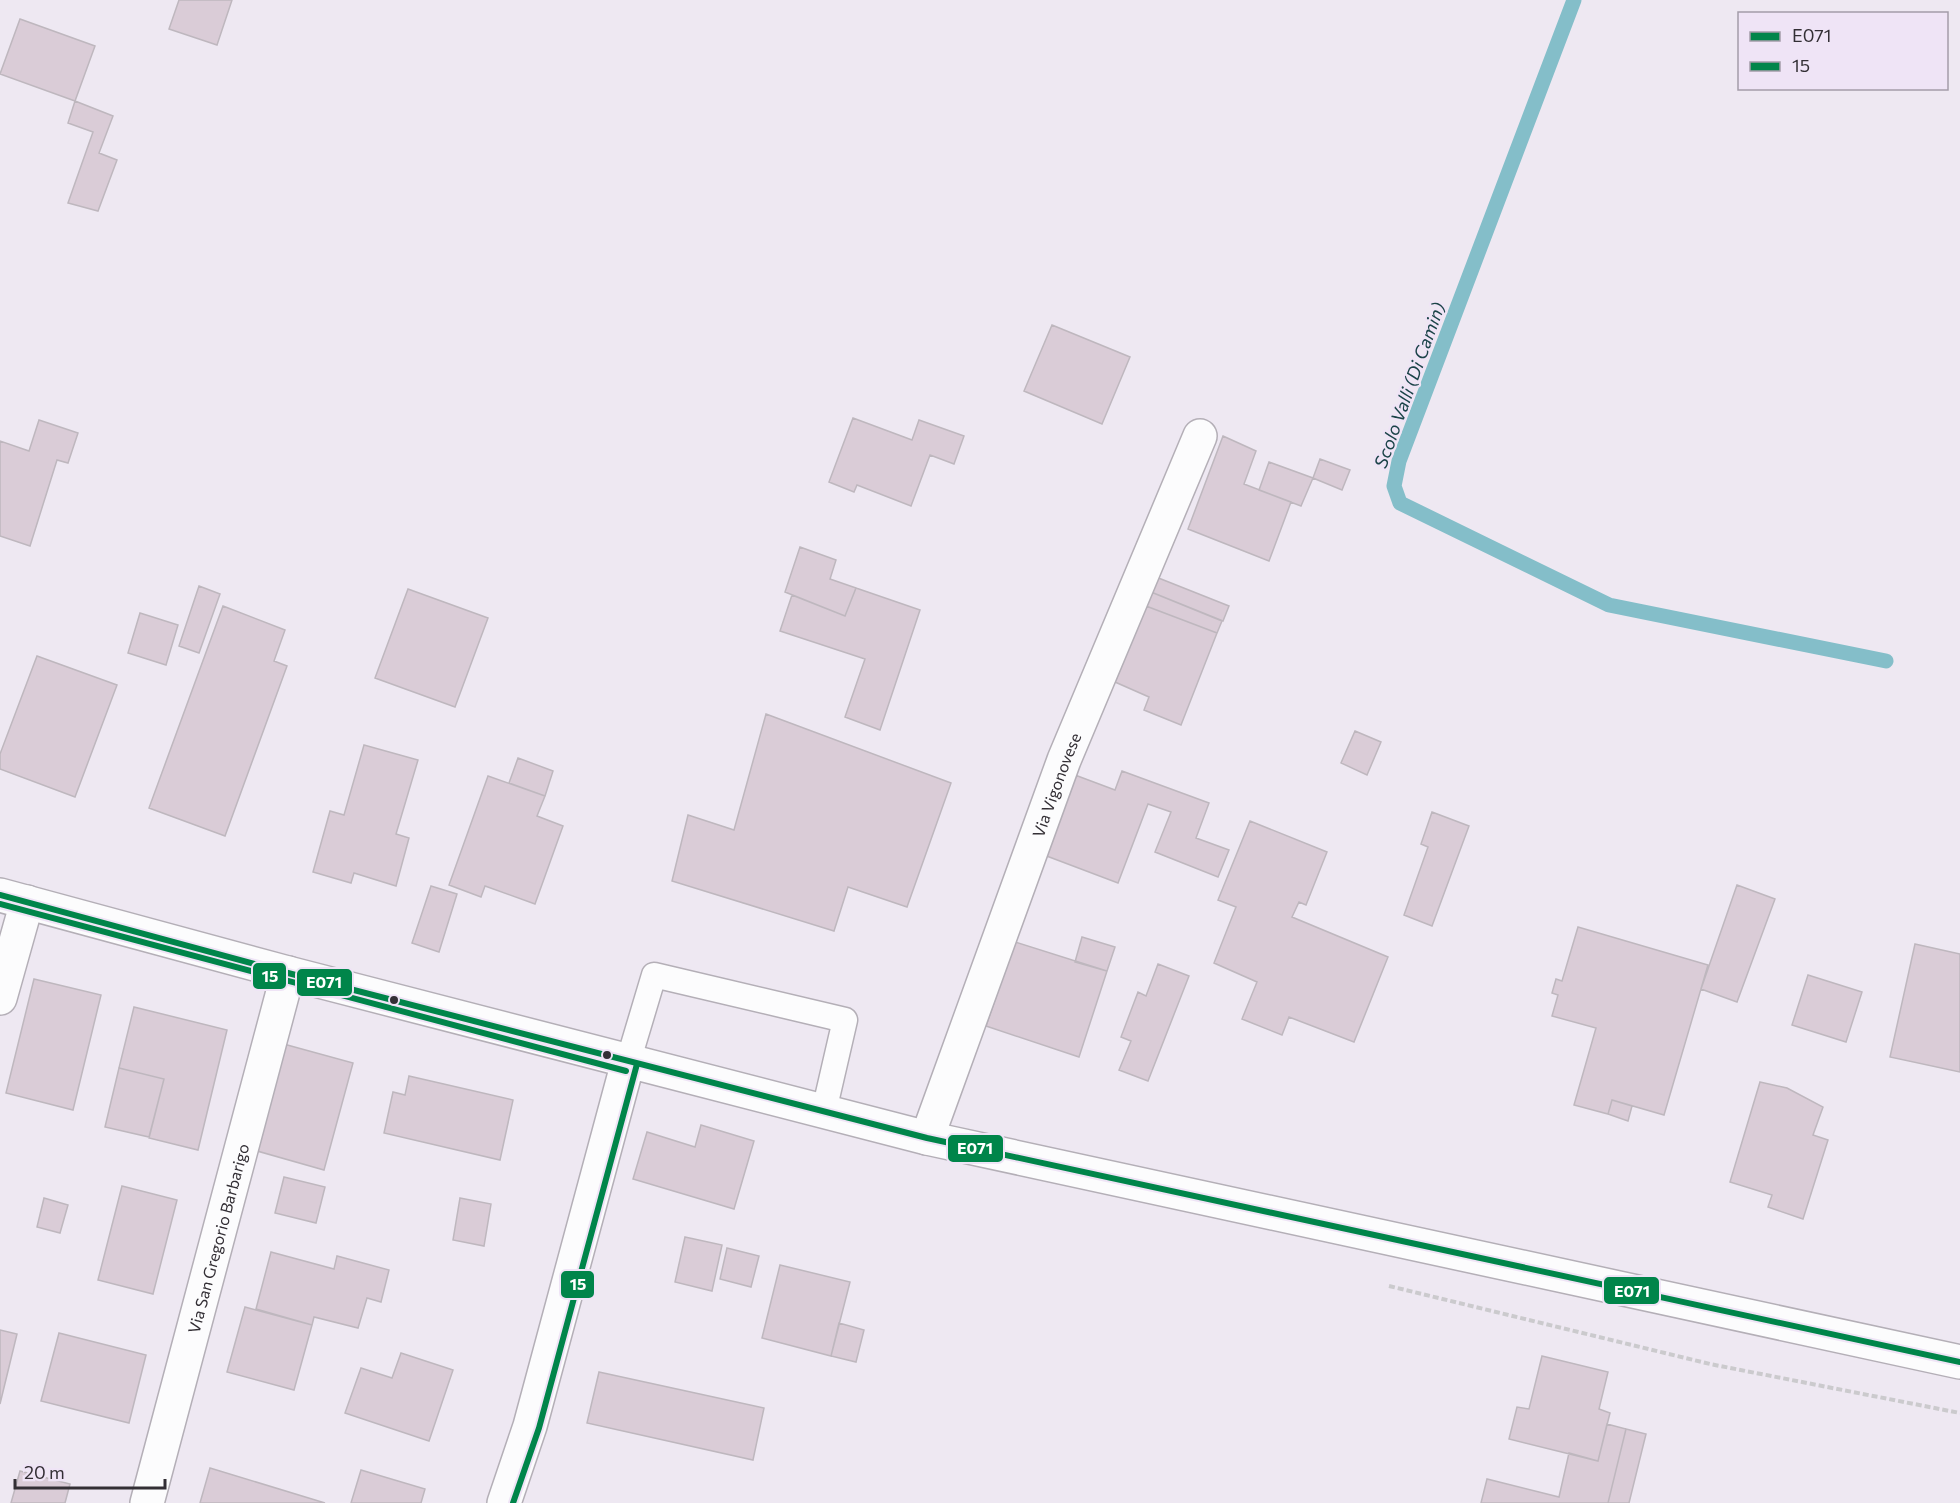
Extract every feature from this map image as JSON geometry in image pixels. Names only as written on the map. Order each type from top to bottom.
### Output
[{"type":"main road","name":"Via Vigonovese","points":[[927,1138],[1064,760],[1200,436]]},
{"type":"main road","points":[[0,998],[13,899],[628,1062],[927,1138],[1960,1362]]},
{"type":"main road","name":"Via San Gregorio Barbarigo","points":[[147,1503],[288,973]]},
{"type":"main road","points":[[504,1503],[530,1426],[628,1062]]},
{"type":"lane","points":[[628,1062],[654,975],[845,1020],[824,1111]]},
{"type":"building","points":[[179,0],[232,0],[217,45],[169,29]]},
{"type":"building","points":[[20,19],[95,46],[75,101],[0,74]]},
{"type":"building","points":[[75,101],[113,116],[99,153],[117,160],[98,211],[68,203],[93,132],[68,123]]},
{"type":"building","points":[[1052,325],[1130,357],[1102,424],[1024,391]]},
{"type":"building","points":[[853,418],[912,440],[919,420],[964,436],[954,464],[930,455],[911,506],[857,485],[854,492],[829,482]]},
{"type":"building","points":[[39,420],[78,433],[68,463],[57,460],[30,546],[0,536],[0,441],[29,451]]},
{"type":"building","points":[[1223,436],[1256,451],[1244,484],[1291,502],[1269,561],[1188,529]]},
{"type":"building","points":[[1320,459],[1350,470],[1342,490],[1313,478]]},
{"type":"building","points":[[1269,462],[1313,478],[1301,506],[1259,490]]},
{"type":"building","points":[[800,547],[836,560],[830,579],[856,588],[845,616],[785,592]]},
{"type":"building","points":[[1156,577],[1229,606],[1223,621],[1151,592]]},
{"type":"building","points":[[199,586],[220,594],[199,653],[179,646]]},
{"type":"building","points":[[856,588],[920,610],[880,730],[845,717],[865,659],[780,631],[792,595],[845,616]]},
{"type":"building","points":[[408,589],[488,618],[455,707],[375,678]]},
{"type":"building","points":[[1151,592],[1222,621],[1217,633],[1146,606]]},
{"type":"building","points":[[223,606],[285,630],[274,661],[287,666],[225,836],[149,808]]},
{"type":"building","points":[[1146,606],[1217,633],[1181,725],[1144,710],[1149,697],[1115,682]]},
{"type":"building","points":[[140,613],[178,625],[166,665],[128,653]]},
{"type":"building","points":[[37,656],[117,685],[75,797],[0,769],[0,754]]},
{"type":"building","points":[[766,714],[951,783],[907,907],[848,887],[834,931],[672,881],[688,815],[734,830]]},
{"type":"building","points":[[1355,731],[1381,742],[1367,775],[1341,763]]},
{"type":"building","points":[[364,745],[418,760],[396,834],[409,838],[396,886],[354,873],[351,883],[313,872],[330,811],[344,815]]},
{"type":"building","points":[[518,758],[553,771],[545,796],[509,783]]},
{"type":"building","points":[[1122,771],[1209,803],[1196,838],[1229,850],[1218,877],[1155,852],[1171,812],[1148,804],[1118,883],[1044,855],[1075,775],[1115,790]]},
{"type":"building","points":[[488,776],[545,796],[537,816],[563,826],[535,904],[485,886],[481,897],[449,885]]},
{"type":"building","points":[[1432,812],[1469,826],[1432,926],[1404,915],[1428,847],[1421,844]]},
{"type":"building","points":[[1250,821],[1327,852],[1306,905],[1299,902],[1292,917],[1388,957],[1354,1042],[1289,1017],[1282,1035],[1242,1019],[1257,982],[1214,963],[1236,907],[1218,900]]},
{"type":"building","points":[[1737,885],[1775,899],[1737,1002],[1701,989]]},
{"type":"building","points":[[431,886],[457,894],[439,952],[412,943]]},
{"type":"building","points":[[1578,927],[1708,965],[1664,1115],[1612,1100],[1608,1114],[1574,1105],[1596,1028],[1552,1016],[1558,995],[1552,993],[1556,979],[1562,981]]},
{"type":"building","points":[[1082,937],[1115,947],[1107,971],[1075,962]]},
{"type":"building","points":[[1015,942],[1107,971],[1079,1057],[986,1026]]},
{"type":"building","points":[[1915,944],[1960,954],[1960,1072],[1890,1057]]},
{"type":"building","points":[[1158,964],[1189,976],[1148,1081],[1119,1070],[1131,1041],[1121,1037],[1138,992],[1146,996]]},
{"type":"building","points":[[1808,975],[1862,992],[1846,1042],[1792,1025]]},
{"type":"building","points":[[34,979],[101,995],[73,1110],[6,1093]]},
{"type":"building","points":[[134,1007],[227,1030],[198,1150],[149,1138],[164,1079],[119,1068]]},
{"type":"building","points":[[280,1043],[353,1063],[324,1170],[250,1149]]},
{"type":"building","points":[[119,1068],[164,1079],[149,1137],[105,1127]]},
{"type":"building","points":[[409,1076],[513,1100],[500,1160],[384,1133],[393,1092],[405,1095]]},
{"type":"building","points":[[1760,1082],[1787,1088],[1823,1107],[1813,1135],[1828,1140],[1803,1219],[1768,1207],[1772,1195],[1730,1182]]},
{"type":"building","points":[[1612,1100],[1632,1106],[1628,1121],[1608,1114]]},
{"type":"building","points":[[701,1125],[754,1141],[734,1209],[633,1179],[647,1132],[695,1147]]},
{"type":"building","points":[[284,1177],[325,1187],[316,1223],[275,1213]]},
{"type":"building","points":[[122,1186],[177,1200],[153,1294],[98,1280]]},
{"type":"building","points":[[44,1198],[68,1205],[60,1233],[37,1227]]},
{"type":"building","points":[[460,1198],[491,1204],[484,1246],[453,1240]]},
{"type":"building","points":[[685,1237],[722,1245],[712,1291],[675,1282]]},
{"type":"building","points":[[727,1248],[759,1256],[751,1287],[720,1279]]},
{"type":"building","points":[[271,1252],[334,1269],[337,1256],[389,1270],[381,1302],[367,1298],[358,1328],[314,1317],[312,1325],[256,1309]]},
{"type":"building","points":[[780,1265],[850,1282],[831,1356],[762,1338]]},
{"type":"building","points":[[245,1307],[312,1325],[294,1390],[227,1372]]},
{"type":"building","points":[[839,1323],[864,1330],[856,1362],[831,1356]]},
{"type":"building","points":[[0,1330],[17,1334],[0,1404]]},
{"type":"building","points":[[59,1333],[146,1355],[129,1423],[41,1401]]},
{"type":"building","points":[[401,1353],[453,1370],[429,1441],[345,1413],[361,1368],[392,1378]]},
{"type":"building","points":[[1542,1356],[1608,1372],[1599,1409],[1610,1413],[1598,1461],[1509,1439],[1517,1407],[1529,1409]]},
{"type":"building","points":[[599,1372],[764,1408],[753,1460],[587,1423]]},
{"type":"building","points":[[1607,1424],[1626,1429],[1608,1503],[1481,1503],[1487,1479],[1559,1497],[1569,1453],[1598,1461]]},
{"type":"building","points":[[1626,1429],[1646,1434],[1629,1503],[1608,1503]]},
{"type":"building","points":[[210,1468],[325,1503],[200,1503]]},
{"type":"building","points":[[361,1470],[425,1489],[421,1503],[351,1503]]},
{"type":"building","points":[[20,1471],[70,1484],[65,1503],[11,1503]]},
{"type":"waterway","name":"Scolo Valli (Di Camin)","points":[[1574,0],[1399,461],[1394,486],[1400,503],[1609,605],[1886,661]]},
{"type":"transit line","name":"E071","points":[[0,895],[288,973],[927,1138],[1960,1362]]},
{"type":"transit line","name":"15","points":[[0,904],[626,1071]]},
{"type":"transit line","name":"15","points":[[513,1503],[539,1428],[637,1064]]}]
